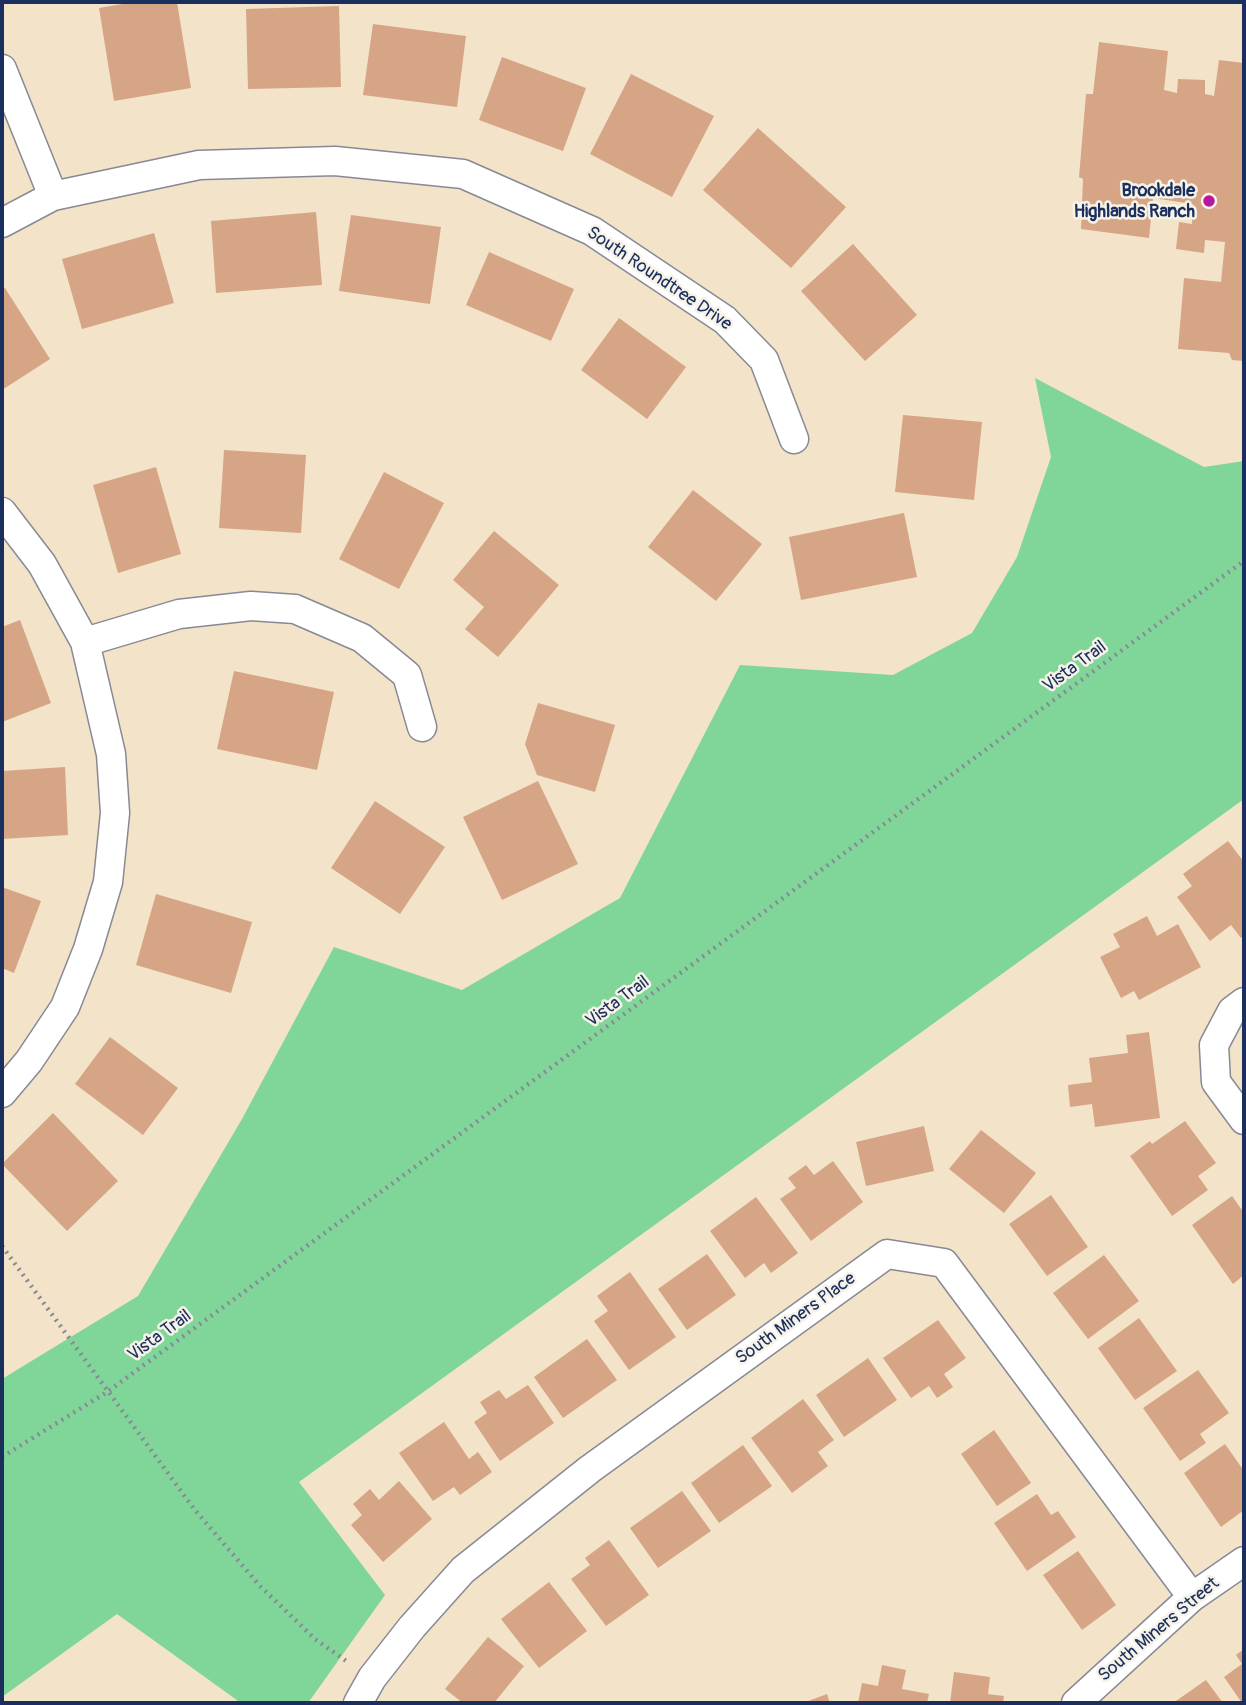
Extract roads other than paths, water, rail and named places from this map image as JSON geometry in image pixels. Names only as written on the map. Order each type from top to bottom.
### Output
[{"type":"street","points":[[2,69],[53,196]]},
{"type":"street","name":"South Roundtree Drive","points":[[2,223],[53,196],[198,165],[335,161],[463,174],[592,231],[725,320],[764,360],[794,439]]},
{"type":"street","points":[[2,512],[42,564],[85,642],[111,754],[115,813],[108,882],[88,949],[65,1007],[29,1062],[2,1093]]},
{"type":"street","points":[[85,642],[179,614],[251,606],[295,609],[362,638],[407,675],[422,727]]},
{"type":"street","points":[[1244,1002],[1232,1011],[1214,1045],[1216,1082],[1244,1120]]},
{"type":"street","name":"South Miners Place","points":[[358,1703],[372,1678],[412,1627],[463,1570],[590,1469],[887,1254],[944,1263],[1192,1597]]},
{"type":"street","name":"South Miners Street","points":[[1076,1703],[1192,1597],[1244,1561]]},
{"type":"place","name":"Brookdale Highlands Ranch","points":[[1209,201]]}]
